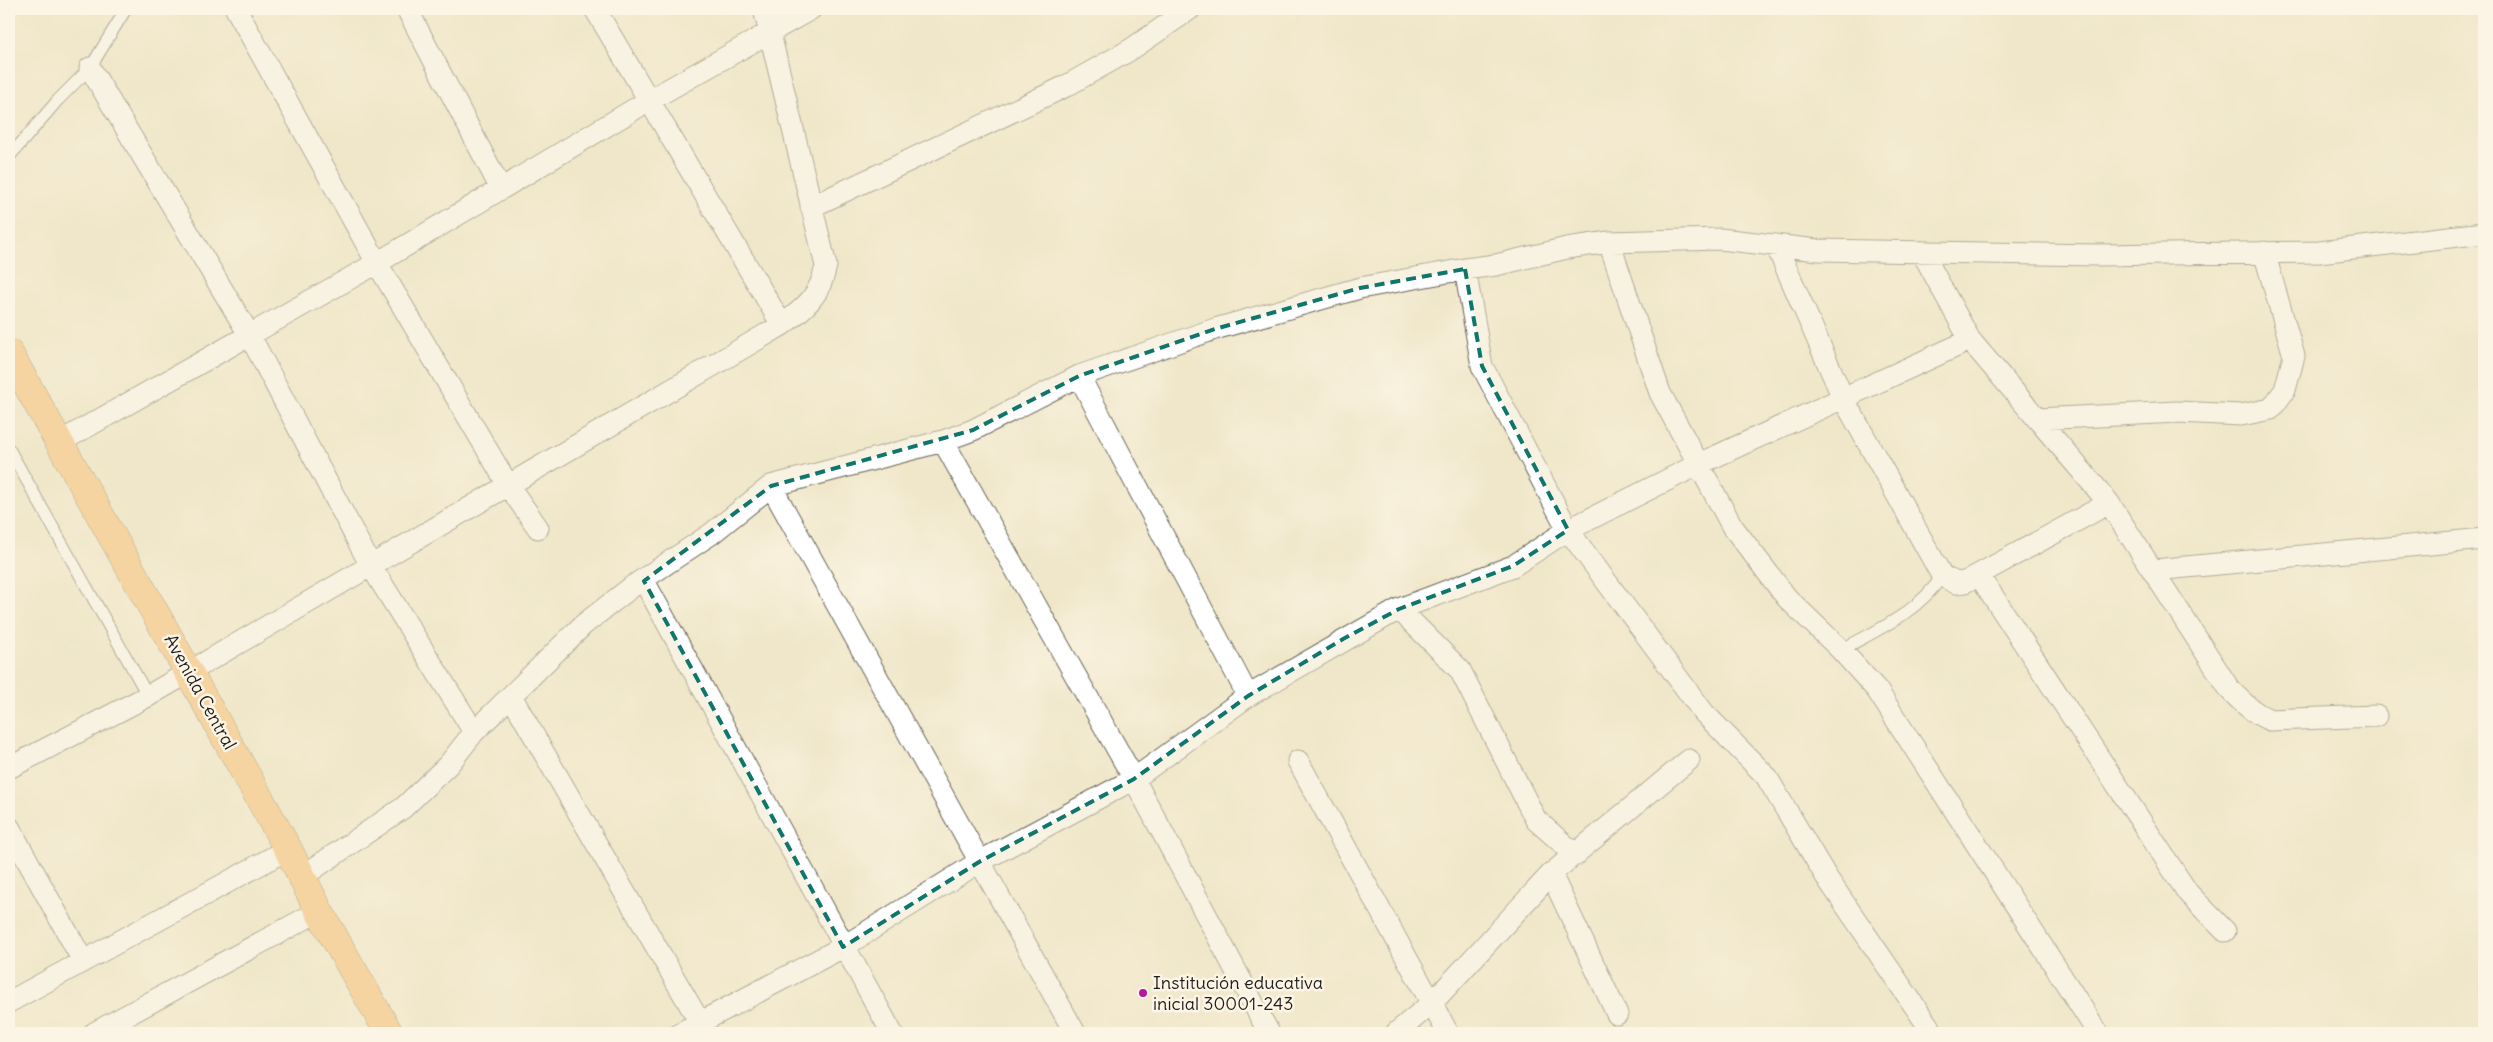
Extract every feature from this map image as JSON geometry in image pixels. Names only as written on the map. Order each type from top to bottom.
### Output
[{"type":"highway","name":"Avenida Central","points":[[9,353],[303,876],[318,910],[389,1033]]},
{"type":"street","points":[[236,9],[378,264],[508,485],[538,528]]},
{"type":"street","points":[[407,9],[502,189]]},
{"type":"street","points":[[595,9],[782,325]]},
{"type":"street","points":[[9,768],[148,696],[782,325],[803,309],[823,282],[826,266],[764,9]]},
{"type":"street","points":[[60,442],[378,264],[648,101],[770,34],[811,9]]},
{"type":"street","points":[[811,207],[1066,86],[1130,50],[1190,9]]},
{"type":"street","points":[[90,68],[250,336],[371,566],[474,732]]},
{"type":"street","points":[[303,876],[403,808],[449,764],[474,732],[583,626],[633,586],[711,534],[771,486],[943,441],[973,430],[1079,376],[1215,329],[1360,288],[1496,265],[1567,248],[1609,242],[1720,239],[1818,250],[2097,255],[2319,252],[2484,233]]},
{"type":"street","points":[[1609,242],[1660,393],[1732,526],[1787,598],[1841,650],[1877,690],[2098,1033]]},
{"type":"street","points":[[1776,245],[1843,398],[1942,576],[1956,582],[1965,582],[2109,503]]},
{"type":"street","points":[[1922,252],[1970,340],[2109,503],[2230,690],[2254,713],[2270,720],[2376,716]]},
{"type":"street","points":[[2038,419],[2177,412],[2241,415],[2271,409],[2285,390],[2294,356],[2264,252]]},
{"type":"street","points":[[1465,269],[1482,366],[1568,530],[1704,713],[1766,776],[1828,878],[1933,1033]]},
{"type":"street","points":[[680,1033],[703,1027],[843,948],[979,862],[1134,779],[1248,696],[1399,608],[1513,566],[1568,530],[1699,464],[1970,340]]},
{"type":"street","points":[[1079,376],[1248,696]]},
{"type":"street","points":[[943,441],[1134,779],[1270,1033]]},
{"type":"street","points":[[771,486],[1075,1033]]},
{"type":"street","points":[[2154,570],[2484,539]]},
{"type":"street","points":[[1979,574],[2188,893],[2225,931]]},
{"type":"street","points":[[644,580],[843,948],[892,1033]]},
{"type":"street","points":[[1399,608],[1460,670],[1536,820],[1576,855]]},
{"type":"street","points":[[511,696],[703,1027]]},
{"type":"street","points":[[1396,1033],[1432,1003],[1551,874],[1689,760]]},
{"type":"street","points":[[1298,761],[1448,1033]]},
{"type":"street","points":[[9,827],[83,961]]},
{"type":"street","points":[[9,1002],[288,849]]},
{"type":"street","points":[[1551,874],[1617,1014]]},
{"type":"street","points":[[105,1031],[318,910]]},
{"type":"lane","points":[[9,157],[58,100],[90,68],[126,9]]},
{"type":"lane","points":[[9,449],[148,696]]},
{"type":"lane","points":[[1841,650],[1898,619],[1931,592],[1942,576]]},
{"type":"highlighted area","points":[[1465,269],[1482,366],[1568,530],[1513,566],[1399,609],[1343,639],[1248,696],[1134,779],[979,862],[843,947],[644,581],[771,486],[973,430],[1079,376],[1215,329],[1360,288]]},
{"type":"place","name":"Institución educativa inicial 30001-243","points":[[1143,993]]}]
